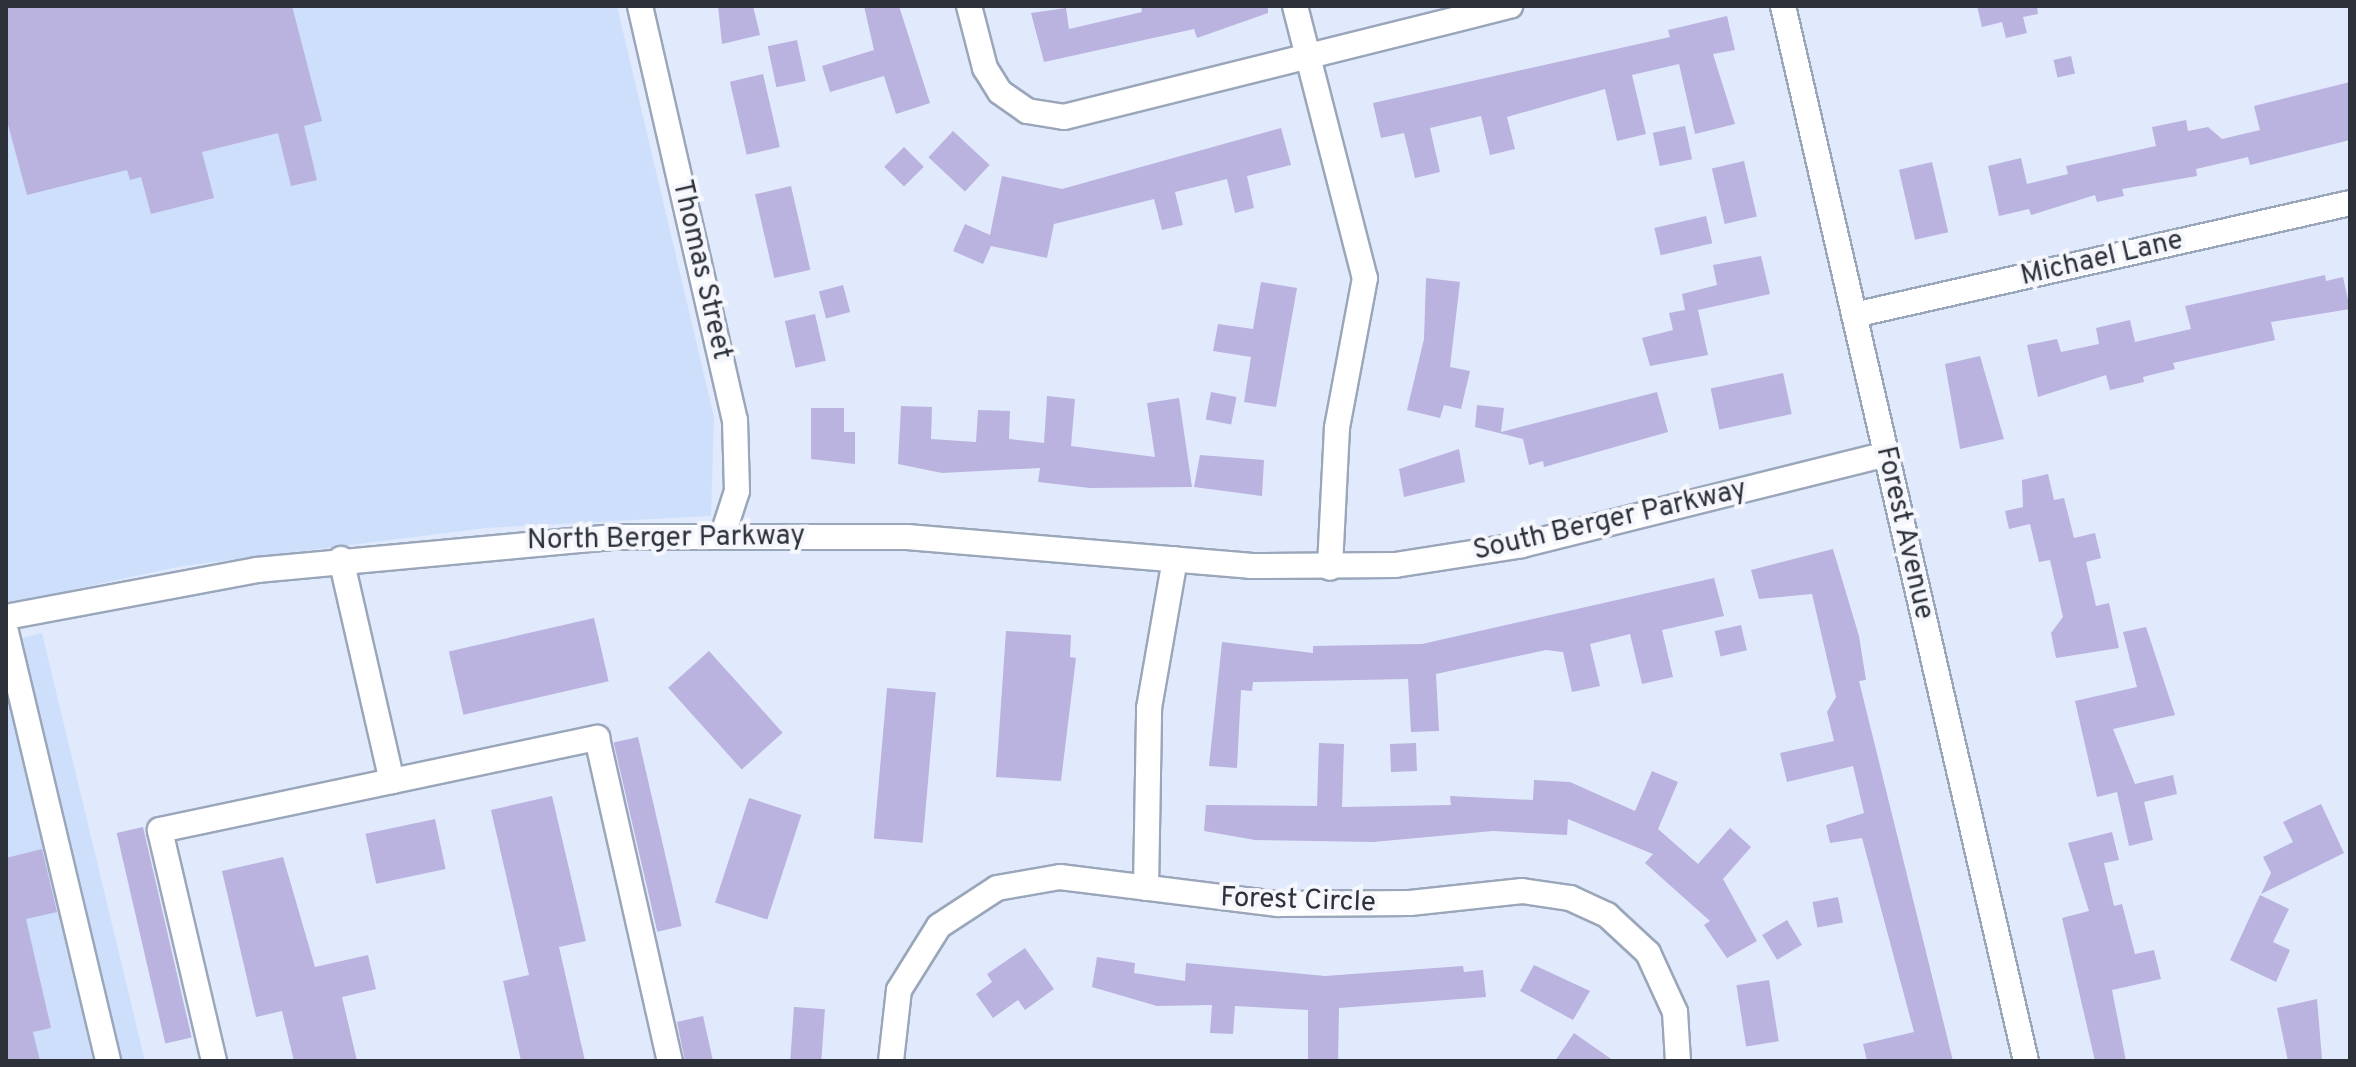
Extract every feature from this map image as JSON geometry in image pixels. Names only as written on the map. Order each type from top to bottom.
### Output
[{"type":"street","name":"Thomas Street","points":[[640,6],[735,420],[737,491],[723,534]]},
{"type":"street","points":[[969,6],[993,83],[1012,102],[1042,116],[1078,115],[1510,6]]},
{"type":"street","points":[[1295,6],[1312,56],[1365,278],[1337,428],[1330,568]]},
{"type":"street","name":"Forest Avenue","points":[[1783,6],[2026,1061]]},
{"type":"street","name":"Michael Lane","points":[[1854,315],[2350,203]]},
{"type":"street","name":"South Berger Parkway","points":[[1330,568],[1490,552],[1886,454]]},
{"type":"street","name":"North Berger Parkway","points":[[6,617],[341,559],[723,534],[957,540],[1175,559],[1330,568]]},
{"type":"street","points":[[341,559],[392,781]]},
{"type":"street","points":[[1146,888],[1149,708],[1175,559]]},
{"type":"street","points":[[6,632],[108,1061]]},
{"type":"street","points":[[214,1061],[160,830],[597,738],[670,1061]]},
{"type":"street","name":"Forest Circle","points":[[891,1061],[903,979],[927,939],[961,907],[997,888],[1043,878],[1315,905],[1522,891],[1570,898],[1614,920],[1648,953],[1675,1012],[1678,1061]]},
{"type":"shaded area","points":[[6,6],[617,6],[714,417],[711,516],[486,528],[182,566],[6,604]]},
{"type":"shaded area","points":[[42,633],[145,1061],[6,1061],[6,642]]},
{"type":"building","points":[[6,6],[292,6],[322,121],[304,126],[317,180],[291,186],[278,133],[202,152],[214,198],[151,214],[141,177],[130,180],[127,170],[27,195],[6,117]]},
{"type":"building","points":[[718,6],[753,6],[760,35],[722,44]]},
{"type":"building","points":[[864,6],[899,6],[930,103],[896,114],[884,76],[830,92],[822,66],[874,50]]},
{"type":"building","points":[[1141,6],[1268,6],[1268,13],[1197,38],[1194,29],[1044,62],[1031,13],[1066,8],[1069,29],[1142,12]]},
{"type":"building","points":[[1977,6],[2037,6],[2038,14],[2023,17],[2027,33],[2006,38],[2002,22],[1982,27]]},
{"type":"building","points":[[1727,16],[1735,50],[1713,54],[1735,124],[1695,134],[1679,64],[1632,75],[1646,134],[1617,141],[1605,89],[1507,117],[1515,149],[1490,155],[1481,116],[1430,128],[1440,172],[1415,178],[1404,133],[1381,138],[1373,103],[1670,37],[1668,30]]},
{"type":"building","points":[[797,40],[806,81],[776,87],[768,46]]},
{"type":"building","points":[[2071,56],[2075,74],[2058,78],[2053,60]]},
{"type":"building","points":[[763,74],[780,147],[747,155],[730,82]]},
{"type":"building","points":[[2350,82],[2350,140],[2250,165],[2248,157],[2196,169],[2197,176],[2122,189],[2124,196],[2097,202],[2095,195],[2031,215],[2029,209],[1999,216],[1988,166],[2021,158],[2027,184],[2068,174],[2066,166],[2156,146],[2152,127],[2186,120],[2188,131],[2208,127],[2222,139],[2260,130],[2254,106]]},
{"type":"building","points":[[1685,126],[1692,159],[1660,166],[1653,133]]},
{"type":"building","points":[[1281,128],[1291,165],[1247,176],[1254,208],[1235,213],[1227,179],[1175,192],[1183,225],[1162,230],[1154,199],[1054,224],[1047,258],[991,246],[983,264],[953,251],[965,224],[990,235],[1002,176],[1062,189]]},
{"type":"building","points":[[953,131],[990,165],[965,191],[928,157]]},
{"type":"building","points":[[904,147],[924,167],[904,187],[884,167]]},
{"type":"building","points":[[1744,161],[1757,217],[1725,224],[1712,168]]},
{"type":"building","points":[[1932,162],[1948,232],[1915,240],[1899,170]]},
{"type":"building","points":[[791,186],[810,270],[774,278],[755,194]]},
{"type":"building","points":[[1706,216],[1712,243],[1661,255],[1654,228]]},
{"type":"building","points":[[1761,256],[1770,294],[1698,310],[1708,355],[1650,366],[1642,338],[1673,330],[1669,313],[1685,310],[1682,294],[1717,285],[1713,265]]},
{"type":"building","points":[[2325,275],[2326,281],[2343,277],[2350,309],[2271,322],[2275,340],[2173,363],[2175,369],[2143,377],[2144,382],[2110,390],[2106,375],[2038,397],[2027,345],[2057,339],[2061,352],[2099,344],[2096,328],[2130,320],[2135,342],[2191,329],[2185,306]]},
{"type":"building","points":[[1426,278],[1460,282],[1450,367],[1470,371],[1461,409],[1444,405],[1440,418],[1407,410],[1424,339]]},
{"type":"building","points":[[1261,282],[1297,288],[1276,407],[1244,402],[1251,357],[1213,351],[1218,324],[1253,329]]},
{"type":"building","points":[[843,285],[850,312],[826,319],[819,291]]},
{"type":"building","points":[[815,314],[826,361],[796,368],[785,321]]},
{"type":"building","points":[[1980,356],[2004,439],[1960,449],[1945,364]]},
{"type":"building","points":[[1783,373],[1792,414],[1719,429],[1711,388]]},
{"type":"building","points":[[1211,392],[1237,397],[1231,424],[1206,419]]},
{"type":"building","points":[[1657,392],[1668,432],[1544,467],[1543,461],[1529,465],[1523,439],[1475,427],[1477,405],[1504,408],[1501,432]]},
{"type":"building","points":[[1047,396],[1075,399],[1071,446],[1155,457],[1147,403],[1179,398],[1192,487],[1090,488],[1038,482],[1040,468],[942,473],[898,464],[901,406],[932,407],[931,439],[976,442],[978,410],[1010,411],[1009,439],[1044,443]]},
{"type":"building","points":[[811,408],[844,408],[844,432],[855,432],[855,464],[811,459]]},
{"type":"building","points":[[1459,449],[1465,482],[1404,497],[1399,469]]},
{"type":"building","points":[[1200,455],[1264,460],[1262,496],[1194,487]]},
{"type":"building","points":[[2048,474],[2054,500],[2064,498],[2074,538],[2095,533],[2101,558],[2086,562],[2096,606],[2109,603],[2119,648],[2056,658],[2051,633],[2063,617],[2050,560],[2039,562],[2030,524],[2009,529],[2005,511],[2023,507],[2022,480]]},
{"type":"building","points":[[1833,549],[1859,636],[1866,680],[1859,681],[1953,1061],[1867,1061],[1863,1044],[1914,1032],[1862,838],[1830,843],[1826,825],[1864,813],[1853,766],[1787,782],[1780,753],[1834,741],[1827,712],[1836,697],[1812,594],[1759,599],[1751,570]]},
{"type":"building","points":[[1714,578],[1724,616],[1662,630],[1673,677],[1642,684],[1630,634],[1590,644],[1600,686],[1572,692],[1563,652],[1546,650],[1436,674],[1439,731],[1411,732],[1408,679],[1253,682],[1252,691],[1241,690],[1237,768],[1209,766],[1222,642],[1313,653],[1313,646],[1422,644]]},
{"type":"building","points":[[594,618],[609,681],[463,715],[449,652]]},
{"type":"building","points":[[1741,625],[1747,650],[1721,656],[1715,631]]},
{"type":"building","points":[[2146,627],[2175,715],[2113,729],[2135,784],[2173,775],[2177,794],[2144,802],[2153,840],[2129,846],[2117,792],[2097,797],[2075,701],[2137,687],[2123,632]]},
{"type":"building","points":[[1006,631],[1071,635],[1070,657],[1076,658],[1061,781],[996,777]]},
{"type":"building","points":[[709,651],[783,733],[742,770],[668,688]]},
{"type":"building","points":[[887,688],[936,692],[923,843],[874,838]]},
{"type":"building","points":[[638,737],[682,926],[657,932],[614,743]]},
{"type":"building","points":[[1319,743],[1344,744],[1342,807],[1451,805],[1450,796],[1533,800],[1534,780],[1570,782],[1635,811],[1652,771],[1678,782],[1658,829],[1698,864],[1730,828],[1751,847],[1723,879],[1757,941],[1727,958],[1704,925],[1710,921],[1645,863],[1653,854],[1568,819],[1567,835],[1493,831],[1373,842],[1255,840],[1204,831],[1206,805],[1317,806]]},
{"type":"building","points":[[1416,743],[1417,771],[1391,772],[1390,744]]},
{"type":"building","points":[[552,796],[586,941],[559,947],[585,1061],[521,1061],[503,981],[529,975],[491,810]]},
{"type":"building","points":[[749,798],[801,815],[767,920],[715,903]]},
{"type":"building","points":[[2321,804],[2344,853],[2261,894],[2271,873],[2263,857],[2293,842],[2283,822]]},
{"type":"building","points":[[435,819],[446,869],[376,884],[366,834]]},
{"type":"building","points":[[143,827],[192,1037],[165,1044],[117,833]]},
{"type":"building","points":[[2112,832],[2119,860],[2104,863],[2114,906],[2122,904],[2135,954],[2154,950],[2161,979],[2112,990],[2126,1061],[2095,1061],[2062,918],[2089,911],[2068,843]]},
{"type":"building","points":[[42,849],[57,912],[26,919],[51,1028],[33,1032],[40,1061],[6,1061],[6,858]]},
{"type":"building","points":[[283,857],[315,967],[368,955],[376,989],[342,997],[357,1061],[294,1061],[282,1011],[256,1017],[222,871]]},
{"type":"building","points":[[2260,895],[2289,909],[2273,942],[2290,950],[2276,982],[2230,960]]},
{"type":"building","points":[[1838,897],[1843,923],[1817,927],[1812,902]]},
{"type":"building","points":[[1787,920],[1802,945],[1777,960],[1762,935]]},
{"type":"building","points":[[1025,948],[1054,989],[1025,1010],[1018,1000],[993,1018],[976,994],[992,982],[987,974]]},
{"type":"building","points":[[1097,957],[1135,963],[1134,973],[1185,981],[1186,963],[1325,976],[1463,966],[1464,972],[1483,970],[1486,997],[1339,1008],[1338,1061],[1308,1061],[1308,1010],[1235,1006],[1233,1034],[1210,1033],[1212,1005],[1157,1006],[1092,987]]},
{"type":"building","points":[[1534,965],[1590,991],[1573,1020],[1520,991]]},
{"type":"building","points":[[1769,980],[1779,1041],[1746,1046],[1736,985]]},
{"type":"building","points":[[2317,999],[2322,1059],[2288,1061],[2277,1008]]},
{"type":"building","points":[[794,1007],[825,1009],[821,1061],[790,1061]]},
{"type":"building","points":[[703,1016],[713,1061],[685,1061],[677,1022]]},
{"type":"building","points":[[1574,1033],[1614,1061],[1555,1061]]}]
